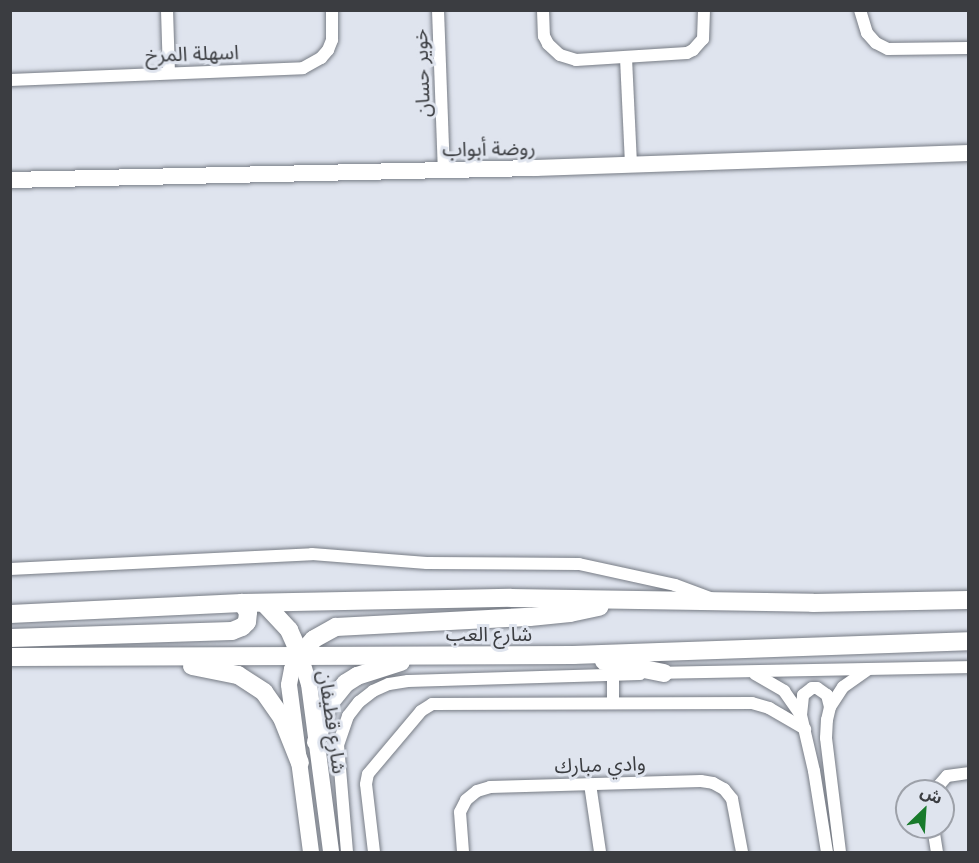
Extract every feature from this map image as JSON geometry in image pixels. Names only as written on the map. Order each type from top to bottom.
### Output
[{"type":"main road","name":"شارع العب","points":[[10,614],[242,603],[511,598],[813,603],[969,600]]},
{"type":"main road","points":[[264,603],[289,630],[300,655],[320,634],[336,627],[560,614],[597,608],[618,600]]},
{"type":"main road","points":[[10,638],[232,630],[242,627],[247,622],[248,612],[242,603]]},
{"type":"main road","name":"شارع العب","points":[[10,657],[573,655],[969,641]]},
{"type":"main road","points":[[573,655],[664,673]]},
{"type":"main road","points":[[116,656],[217,669],[244,677],[274,703],[300,763]]},
{"type":"main road","points":[[316,742],[328,705],[346,683],[367,673],[421,656]]},
{"type":"street","points":[[167,10],[169,73]]},
{"type":"street","name":"اسهلة المرخ","points":[[10,80],[303,68],[321,58],[332,40],[332,10]]},
{"type":"street","name":"خوير حسان","points":[[438,10],[444,170]]},
{"type":"street","points":[[543,10],[544,36],[548,44],[560,56],[576,60],[679,55],[693,50],[703,39],[704,10]]},
{"type":"street","points":[[860,10],[867,33],[876,43],[888,49],[969,48]]},
{"type":"street","points":[[626,58],[631,164]]},
{"type":"street","name":"روضة أبواب","points":[[10,180],[444,170],[969,153]]},
{"type":"street","name":"شارع العب","points":[[10,569],[312,554],[427,563],[579,564],[675,585],[717,601]]},
{"type":"street","name":"شارع قطيفان","points":[[300,655],[309,684],[331,852]]},
{"type":"street","name":"شارع قطيفان","points":[[300,655],[292,669],[290,685],[311,852]]},
{"type":"street","points":[[613,702],[613,674],[969,667]]},
{"type":"street","points":[[830,707],[851,680],[870,669]]},
{"type":"street","points":[[745,672],[760,675],[784,691],[801,715],[827,852]]},
{"type":"street","name":"شارع قطيفان","points":[[347,852],[338,752],[345,722],[360,702],[384,686],[408,681],[613,674]]},
{"type":"street","points":[[801,715],[803,695],[812,688],[817,688],[827,695],[830,707],[826,738],[840,852]]},
{"type":"street","points":[[374,852],[366,784],[368,774],[428,706],[436,703],[752,704],[769,708],[805,729]]},
{"type":"street","points":[[945,779],[948,776],[969,773]]},
{"type":"street","name":"وادي مبارك","points":[[463,852],[460,812],[466,800],[477,791],[490,787],[714,783],[724,789],[732,799],[742,852]]},
{"type":"street","points":[[590,784],[600,852]]}]
